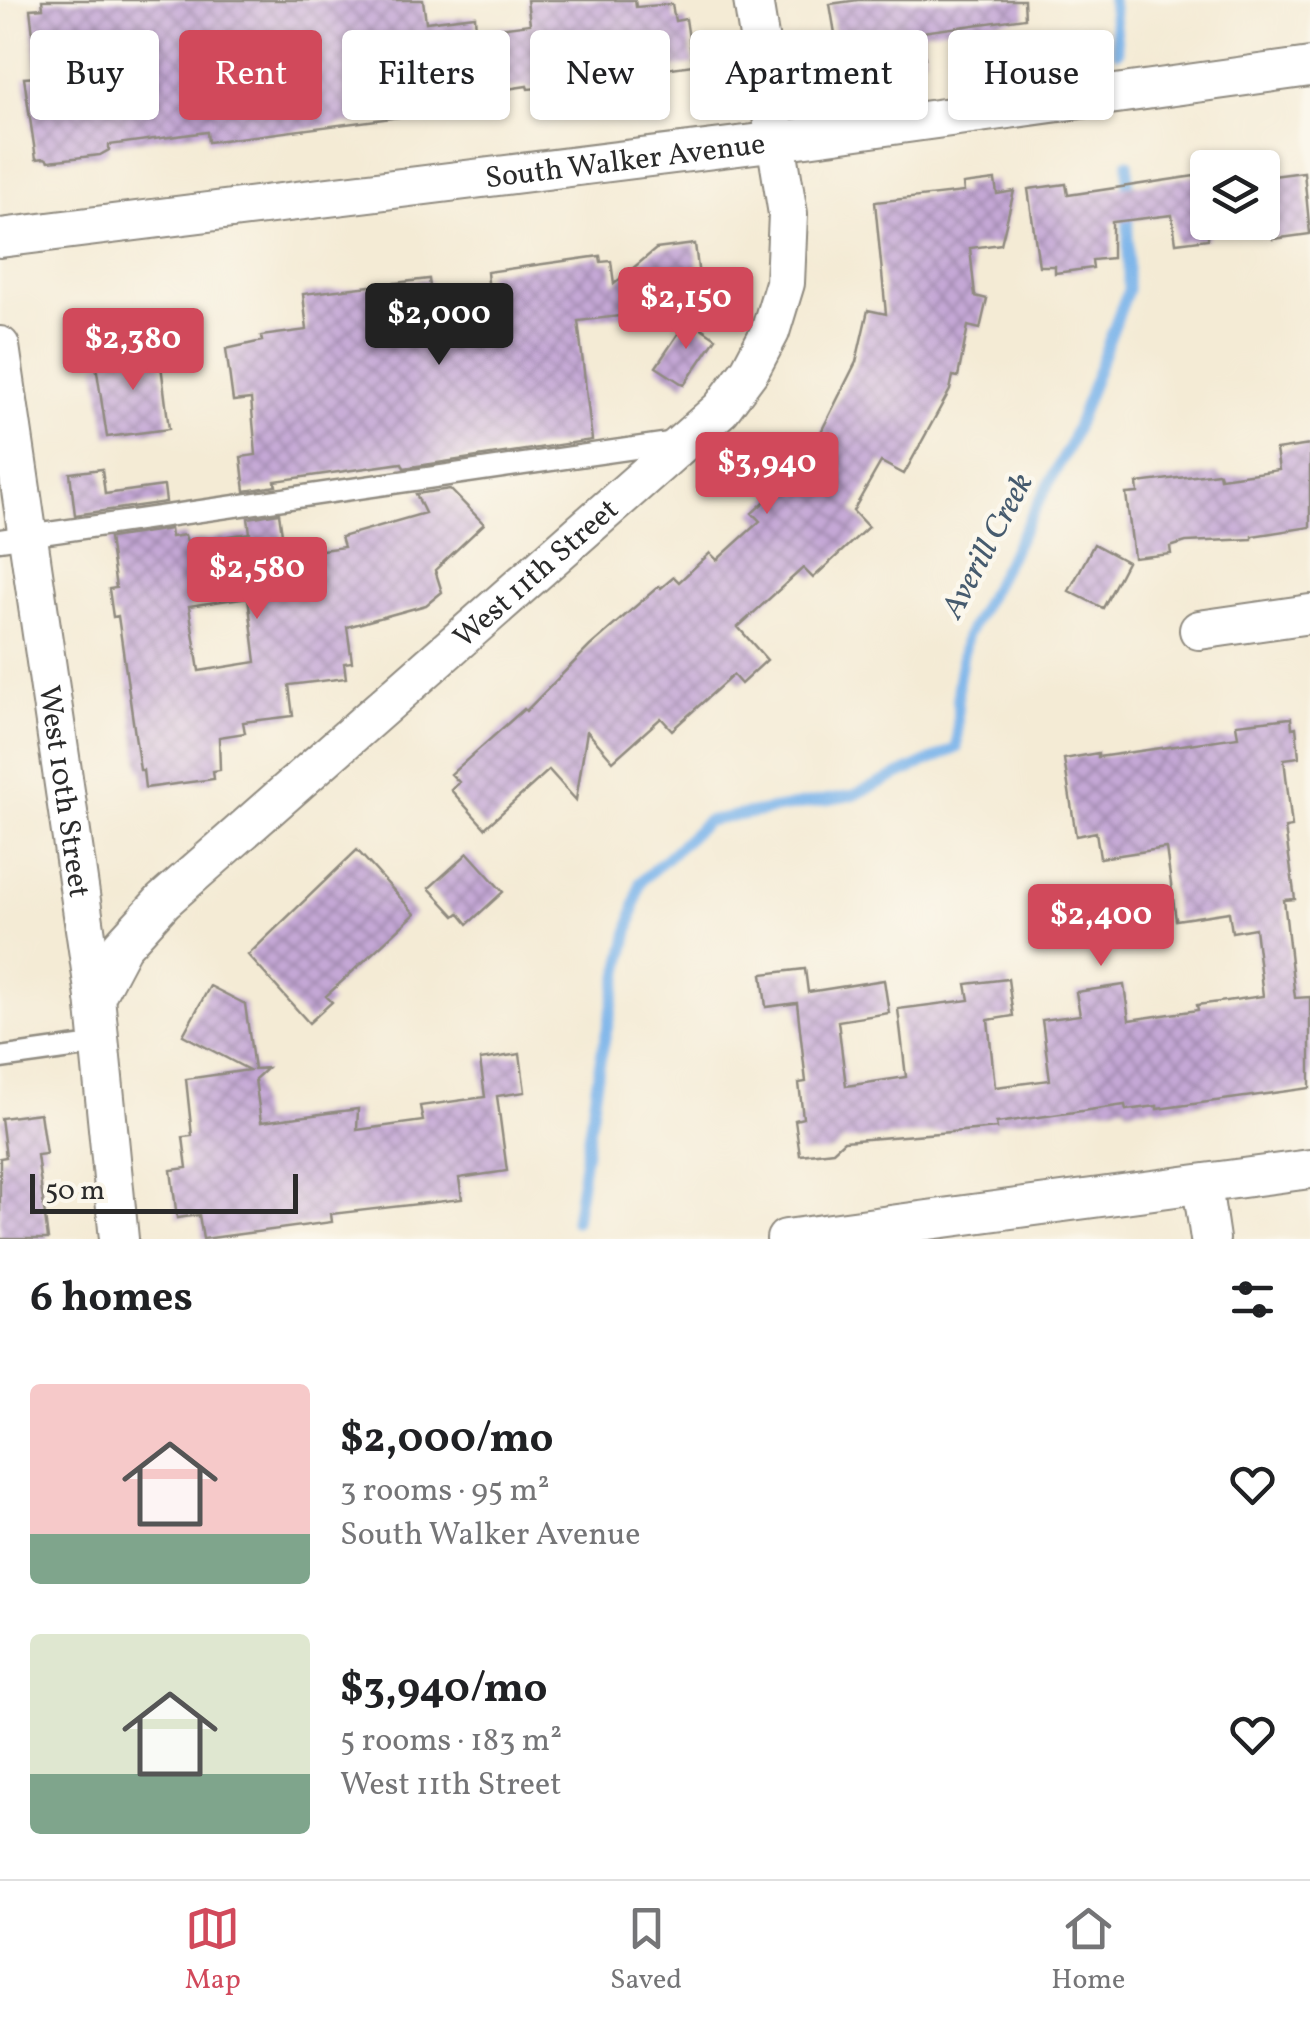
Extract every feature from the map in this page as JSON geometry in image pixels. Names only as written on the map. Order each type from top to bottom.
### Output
[{"type":"street","name":"West 11th Street","points":[[95,997],[122,946],[163,901],[721,409],[750,370],[770,332],[785,283],[788,214],[753,0]]},
{"type":"street","name":"South Walker Avenue","points":[[0,238],[778,141],[1310,67]]},
{"type":"street","name":"West 10th Street","points":[[0,346],[14,538],[95,997],[120,1239]]},
{"type":"street","points":[[1199,630],[1310,614]]},
{"type":"street","points":[[786,1239],[1310,1169]]},
{"type":"street","points":[[1202,1185],[1210,1239]]},
{"type":"lane","points":[[14,538],[684,441]]},
{"type":"lane","points":[[0,1058],[100,1044]]},
{"type":"building","points":[[42,0],[423,0],[426,22],[475,16],[476,30],[342,30],[342,120],[377,120],[208,142],[207,132],[109,145],[109,150],[100,155],[49,161],[36,159],[30,120],[159,120],[159,30],[32,30],[30,9],[43,8]]},
{"type":"building","points":[[527,0],[635,0],[636,7],[672,4],[675,21],[686,19],[690,65],[670,68],[670,30],[530,30],[530,89],[510,89],[510,30],[484,30],[530,24]]},
{"type":"building","points":[[858,0],[1024,0],[1025,18],[928,31],[834,30],[830,4]]},
{"type":"building","points":[[24,78],[30,78],[30,118]]},
{"type":"building","points":[[1304,172],[1310,234],[1280,238],[1280,175]]},
{"type":"building","points":[[1190,177],[1190,240],[1200,240],[1176,243],[1172,215],[1112,222],[1112,258],[1092,260],[1093,268],[1055,273],[1055,266],[1039,266],[1028,189],[1066,184],[1068,195]]},
{"type":"building","points":[[995,180],[997,194],[1014,191],[1001,244],[970,248],[975,296],[987,299],[980,329],[968,326],[958,377],[953,376],[950,390],[904,474],[881,462],[853,511],[868,527],[813,578],[803,568],[738,627],[767,660],[741,684],[733,675],[672,730],[661,718],[613,761],[587,731],[576,800],[549,770],[485,828],[451,790],[459,782],[451,774],[526,711],[590,646],[659,586],[674,577],[679,582],[710,553],[717,560],[760,521],[752,513],[834,438],[821,432],[856,362],[868,310],[886,314],[875,202],[964,192],[963,184]]},
{"type":"building","points":[[695,244],[700,285],[691,286],[694,307],[578,321],[592,440],[404,468],[402,463],[275,481],[276,486],[245,491],[241,457],[256,455],[251,399],[233,401],[226,349],[262,341],[261,336],[307,330],[303,294],[429,279],[433,311],[490,303],[487,272],[600,256],[601,262],[611,261],[614,284],[656,249]]},
{"type":"building","points":[[688,319],[716,338],[684,385],[656,367]]},
{"type":"building","points":[[159,349],[169,429],[107,437],[96,365],[114,355]]},
{"type":"building","points":[[1310,445],[1310,527],[1252,539],[1186,542],[1170,547],[1171,554],[1134,558],[1126,494],[1138,493],[1137,483],[1279,470],[1276,450]]},
{"type":"building","points":[[102,469],[105,494],[164,486],[166,502],[75,515],[70,473]]},
{"type":"building","points":[[450,489],[484,524],[435,570],[442,592],[426,605],[347,627],[352,662],[344,663],[346,678],[289,685],[293,716],[243,722],[245,733],[219,737],[220,770],[213,771],[214,779],[145,788],[118,616],[113,617],[109,589],[116,588],[109,538],[170,529],[171,537],[185,535],[187,542],[250,533],[248,518],[279,513],[285,555],[344,547],[341,537],[425,513],[416,494]],"holes":[[[248,597],[256,662],[199,671],[189,606]]]},
{"type":"building","points":[[1094,544],[1127,562],[1103,608],[1069,591]]},
{"type":"building","points":[[1291,718],[1292,728],[1296,727],[1299,757],[1284,759],[1292,827],[1285,828],[1295,899],[1284,900],[1295,998],[1310,997],[1310,1088],[1157,1109],[1126,1110],[1125,1105],[996,1123],[997,1128],[844,1141],[833,1151],[800,1155],[795,1120],[803,1118],[799,1083],[806,1082],[797,1003],[766,1007],[762,974],[805,969],[808,992],[884,980],[889,1013],[838,1021],[846,1086],[906,1077],[898,1009],[969,1000],[966,984],[1008,979],[1013,1016],[988,1020],[995,1087],[1050,1080],[1042,1020],[1080,1015],[1076,992],[1124,985],[1129,1020],[1263,996],[1255,928],[1232,932],[1229,912],[1176,920],[1166,848],[1100,858],[1096,832],[1076,836],[1064,759],[1238,737],[1236,724]]},
{"type":"building","points":[[357,850],[415,914],[326,996],[332,1002],[309,1023],[248,955]]},
{"type":"building","points":[[468,853],[503,892],[468,924],[429,888]]},
{"type":"building","points":[[210,986],[245,1004],[254,1069],[267,1068],[255,1079],[261,1122],[358,1109],[357,1130],[423,1121],[420,1106],[485,1097],[480,1060],[520,1054],[525,1092],[497,1096],[507,1171],[459,1178],[462,1199],[331,1214],[332,1222],[203,1239],[199,1215],[177,1218],[171,1170],[187,1168],[183,1137],[192,1136],[186,1079],[249,1070],[183,1035]]},
{"type":"building","points":[[40,1113],[46,1154],[37,1155],[48,1239],[0,1239],[0,1158],[6,1157],[1,1118]]},
{"type":"waterway","name":"Averill Creek","points":[[1112,0],[1118,52]]},
{"type":"waterway","name":"Averill Creek","points":[[575,1221],[600,1061],[640,882],[707,821],[854,795],[957,748],[958,683],[966,637],[1069,446],[1128,290],[1128,163]]}]
